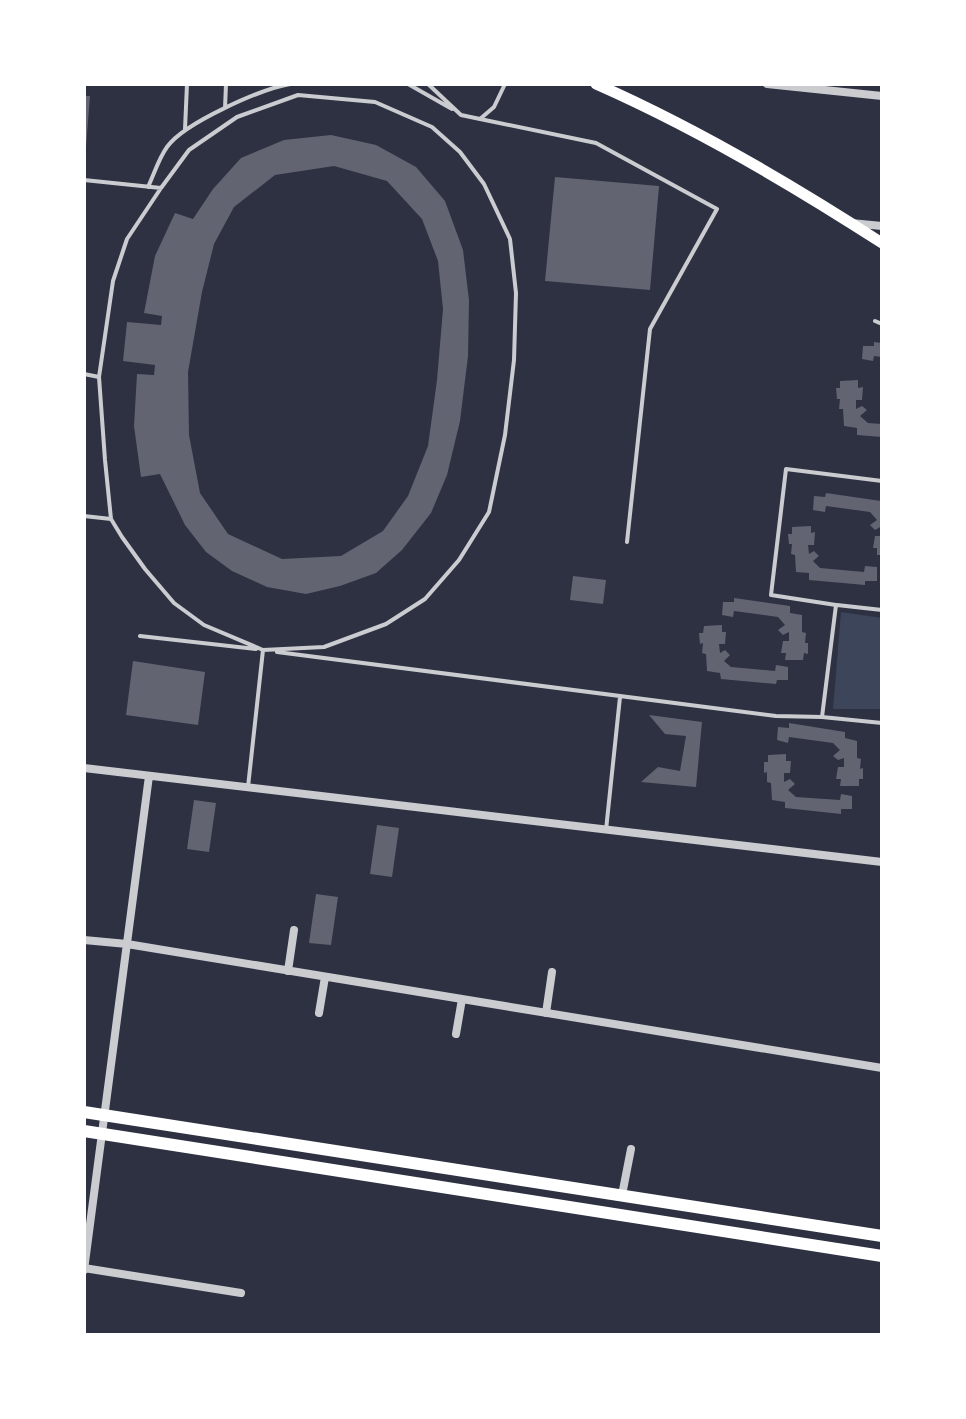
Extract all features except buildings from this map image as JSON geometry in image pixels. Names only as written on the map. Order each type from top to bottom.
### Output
[{"type":"main road","points":[[596,84],[723,146],[882,243]]},
{"type":"main road","points":[[84,1112],[882,1236]]},
{"type":"main road","points":[[84,1131],[882,1256]]},
{"type":"street","points":[[767,84],[882,96]]},
{"type":"street","points":[[851,223],[882,226]]},
{"type":"street","points":[[84,768],[882,862]]},
{"type":"street","points":[[149,776],[84,1269],[241,1293]]},
{"type":"street","points":[[288,971],[294,930]]},
{"type":"street","points":[[84,940],[127,944],[882,1068]]},
{"type":"street","points":[[546,1013],[552,972]]},
{"type":"street","points":[[319,1013],[325,977]]},
{"type":"street","points":[[456,1034],[462,999]]},
{"type":"street","points":[[622,1195],[631,1149]]},
{"type":"lane","points":[[185,129],[187,84]]},
{"type":"lane","points":[[225,108],[226,84]]},
{"type":"lane","points":[[264,84],[264,92]]},
{"type":"lane","points":[[148,187],[167,147],[185,129],[225,108],[290,84]]},
{"type":"lane","points":[[408,84],[461,115],[596,143],[717,209],[650,329],[627,542]]},
{"type":"lane","points":[[428,84],[461,115]]},
{"type":"lane","points":[[480,119],[494,107],[505,84]]},
{"type":"lane","points":[[298,95],[375,102],[432,127],[460,152],[484,184],[510,239],[516,293],[514,360],[505,435],[489,512],[459,560],[425,599],[386,624],[324,647],[263,650],[204,625],[174,603],[145,569],[111,519],[99,377],[113,281],[122,253],[127,239],[161,188],[189,150],[237,117],[298,95]]},
{"type":"lane","points":[[84,180],[161,188]]},
{"type":"lane","points":[[875,321],[882,324]]},
{"type":"lane","points":[[84,374],[99,377]]},
{"type":"lane","points":[[882,481],[786,469],[771,595],[882,610]]},
{"type":"lane","points":[[84,516],[111,519]]},
{"type":"lane","points":[[822,717],[836,605]]},
{"type":"lane","points":[[140,636],[776,716],[882,723]]},
{"type":"lane","points":[[248,787],[263,650]]},
{"type":"lane","points":[[606,830],[620,697]]},
{"type":"shaded area","points":[[841,612],[882,618],[882,709],[833,709]]}]
